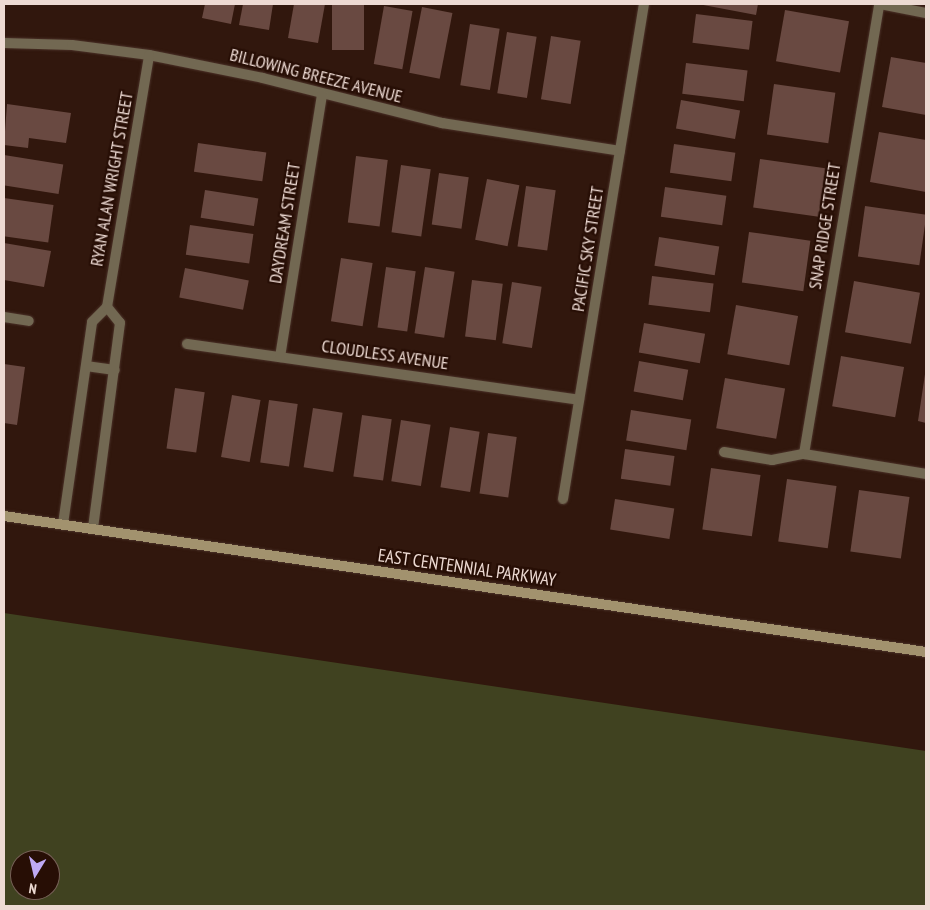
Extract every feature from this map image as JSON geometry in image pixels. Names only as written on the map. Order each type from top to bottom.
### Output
[{"type":"main road","name":"EAST CENTENNIAL PARKWAY","points":[[4,516],[926,652]]},
{"type":"street","name":"PACIFIC SKY STREET","points":[[563,499],[644,4]]},
{"type":"street","points":[[880,4],[926,13]]},
{"type":"street","name":"SNAP RIDGE STREET","points":[[804,454],[880,4]]},
{"type":"street","name":"BILLOWING BREEZE AVENUE","points":[[4,43],[72,45],[149,55],[263,78],[442,123],[620,151]]},
{"type":"street","name":"RYAN ALAN WRIGHT STREET","points":[[107,307],[149,55]]},
{"type":"street","name":"DAYDREAM STREET","points":[[280,356],[322,94]]},
{"type":"street","points":[[63,524],[92,322],[107,307],[120,323],[94,528]]},
{"type":"street","points":[[4,317],[29,321]]},
{"type":"street","name":"CLOUDLESS AVENUE","points":[[187,344],[579,400]]},
{"type":"street","points":[[86,366],[115,370]]},
{"type":"street","points":[[724,452],[772,460],[804,454],[926,474]]},
{"type":"green space","points":[[4,613],[926,751],[926,906],[4,906]]},
{"type":"building","points":[[205,4],[235,4],[231,24],[202,18]]},
{"type":"building","points":[[243,4],[273,4],[269,30],[239,25]]},
{"type":"building","points":[[294,4],[325,4],[318,43],[288,38]]},
{"type":"building","points":[[332,4],[364,4],[364,50],[332,50]]},
{"type":"building","points":[[698,4],[758,4],[756,15]]},
{"type":"building","points":[[384,6],[413,11],[402,69],[374,64]]},
{"type":"building","points":[[422,7],[452,13],[440,79],[409,73]]},
{"type":"building","points":[[785,10],[849,21],[840,72],[776,61]]},
{"type":"building","points":[[696,14],[753,21],[749,50],[692,43]]},
{"type":"building","points":[[470,24],[500,29],[490,90],[460,85]]},
{"type":"building","points":[[507,32],[537,37],[527,98],[497,93]]},
{"type":"building","points":[[551,36],[581,41],[571,104],[541,99]]},
{"type":"building","points":[[891,57],[926,63],[926,115],[882,107]]},
{"type":"building","points":[[686,63],[748,71],[744,101],[682,94]]},
{"type":"building","points":[[774,84],[835,93],[828,143],[767,135]]},
{"type":"building","points":[[681,100],[740,110],[735,139],[676,129]]},
{"type":"building","points":[[7,104],[71,113],[66,143],[29,138],[28,148],[4,145]]},
{"type":"building","points":[[879,132],[926,140],[926,192],[870,182]]},
{"type":"building","points":[[198,143],[266,153],[262,181],[194,172]]},
{"type":"building","points":[[674,144],[735,153],[731,181],[670,173]]},
{"type":"building","points":[[4,155],[63,164],[59,194],[4,185]]},
{"type":"building","points":[[356,156],[388,160],[380,226],[348,223]]},
{"type":"building","points":[[760,159],[825,168],[819,217],[753,208]]},
{"type":"building","points":[[401,165],[431,169],[421,237],[392,232]]},
{"type":"building","points":[[439,173],[469,177],[461,229],[432,224]]},
{"type":"building","points":[[487,179],[519,185],[508,246],[475,240]]},
{"type":"building","points":[[526,186],[556,190],[547,251],[518,246]]},
{"type":"building","points":[[665,187],[726,196],[722,225],[661,217]]},
{"type":"building","points":[[205,190],[258,198],[254,226],[201,218]]},
{"type":"building","points":[[4,198],[54,205],[48,243],[4,236]]},
{"type":"building","points":[[865,206],[926,215],[919,265],[858,257]]},
{"type":"building","points":[[190,225],[253,234],[249,264],[186,255]]},
{"type":"building","points":[[749,232],[810,241],[803,291],[742,283]]},
{"type":"building","points":[[659,237],[719,247],[715,275],[654,266]]},
{"type":"building","points":[[4,243],[51,251],[44,287],[4,280]]},
{"type":"building","points":[[341,258],[373,263],[363,326],[331,321]]},
{"type":"building","points":[[386,267],[416,271],[407,332],[378,327]]},
{"type":"building","points":[[425,267],[455,272],[444,338],[415,333]]},
{"type":"building","points":[[185,268],[249,280],[243,310],[179,297]]},
{"type":"building","points":[[652,276],[714,284],[710,312],[648,305]]},
{"type":"building","points":[[472,280],[503,284],[496,340],[465,337]]},
{"type":"building","points":[[854,281],[920,293],[911,344],[845,332]]},
{"type":"building","points":[[512,282],[542,287],[532,348],[502,343]]},
{"type":"building","points":[[736,305],[798,316],[789,365],[727,354]]},
{"type":"building","points":[[644,323],[705,334],[700,363],[639,353]]},
{"type":"building","points":[[841,356],[904,367],[895,417],[832,406]]},
{"type":"building","points":[[639,361],[688,370],[683,400],[634,392]]},
{"type":"building","points":[[4,364],[25,367],[17,425],[4,423]]},
{"type":"building","points":[[926,374],[926,423],[918,421]]},
{"type":"building","points":[[725,378],[785,389],[776,439],[716,428]]},
{"type":"building","points":[[175,388],[205,392],[196,453],[167,448]]},
{"type":"building","points":[[232,395],[261,400],[250,462],[221,457]]},
{"type":"building","points":[[269,400],[298,404],[289,466],[260,462]]},
{"type":"building","points":[[313,408],[343,413],[333,472],[304,467]]},
{"type":"building","points":[[631,410],[691,420],[686,450],[626,441]]},
{"type":"building","points":[[362,415],[392,419],[383,481],[353,476]]},
{"type":"building","points":[[401,420],[431,425],[421,486],[391,481]]},
{"type":"building","points":[[450,427],[480,432],[470,492],[440,487]]},
{"type":"building","points":[[488,433],[517,437],[508,497],[480,493]]},
{"type":"building","points":[[625,449],[675,456],[670,486],[621,479]]},
{"type":"building","points":[[711,468],[761,475],[752,536],[702,529]]},
{"type":"building","points":[[787,479],[837,486],[828,548],[778,541]]},
{"type":"building","points":[[859,490],[910,497],[901,558],[850,551]]},
{"type":"building","points":[[615,499],[674,508],[669,539],[610,530]]}]
